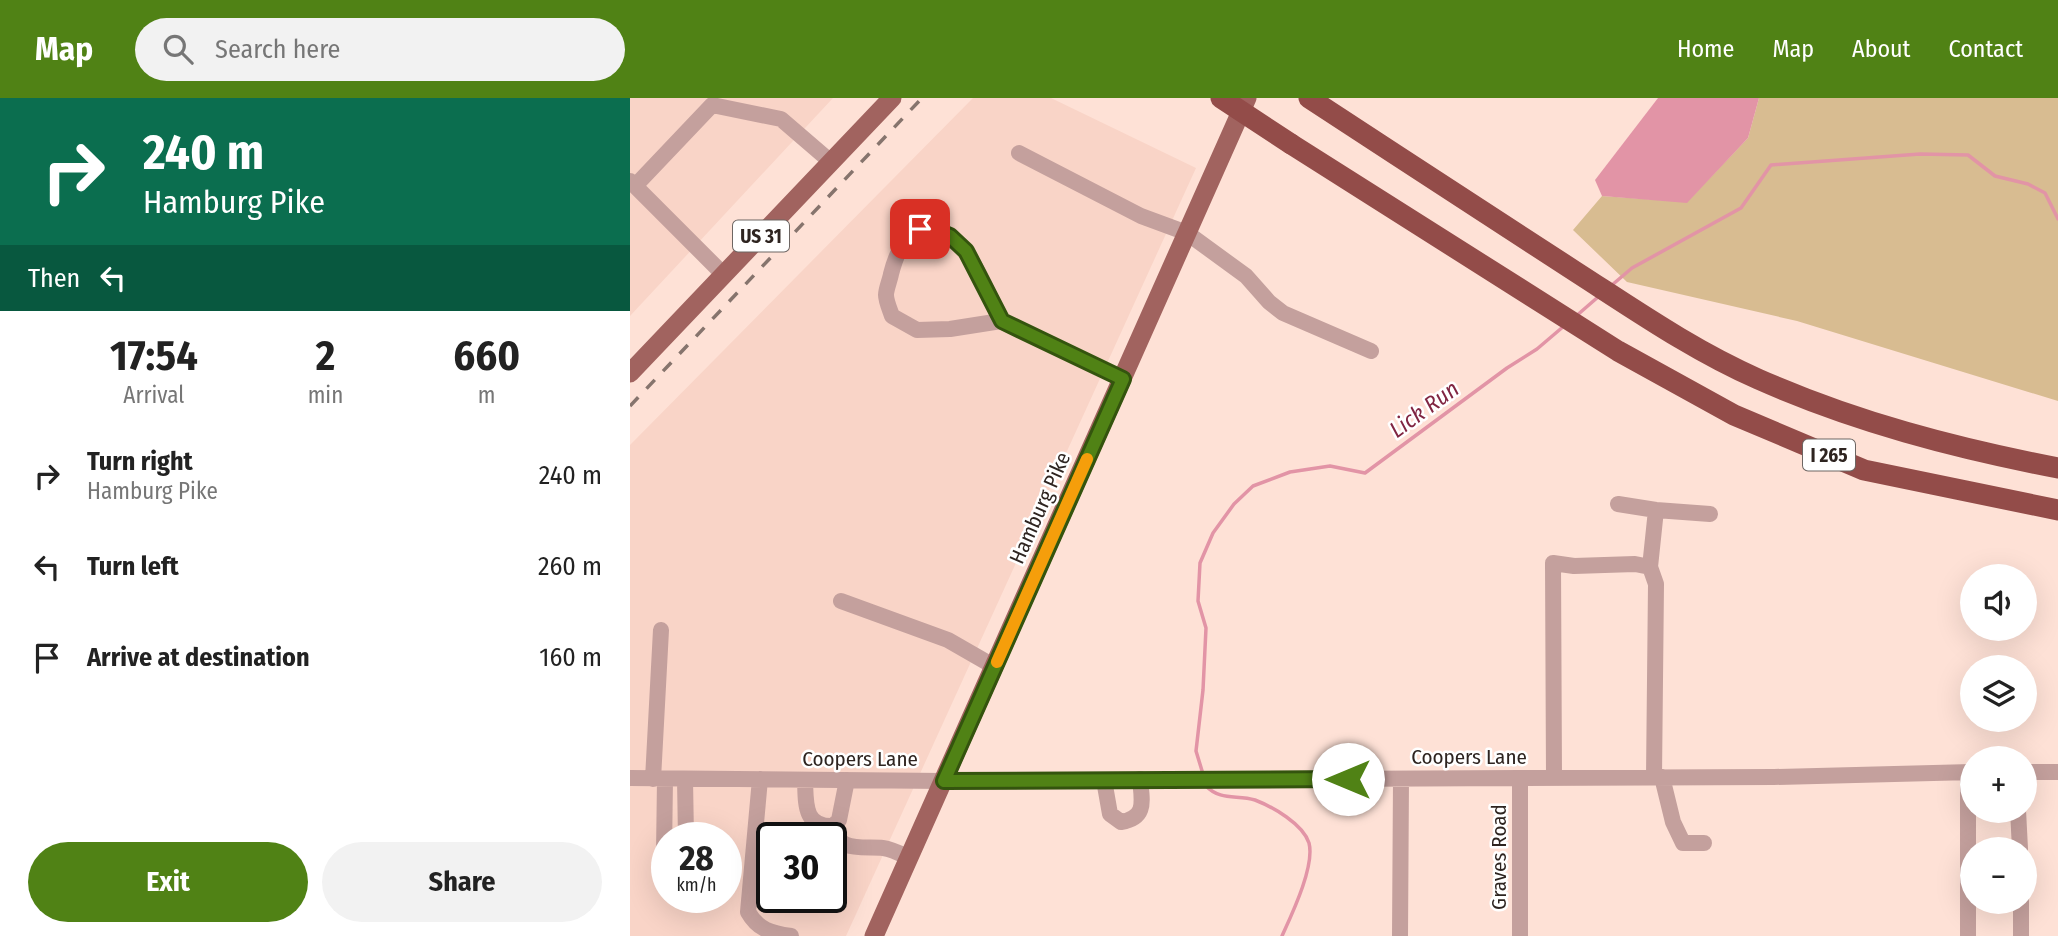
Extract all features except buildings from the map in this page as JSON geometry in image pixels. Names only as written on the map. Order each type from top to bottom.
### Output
[{"type":"highway","name":"I 265","points":[[1221,98],[1618,351],[1734,415],[1864,470],[2058,510]]},
{"type":"highway","name":"I 265","points":[[1310,99],[1638,312],[1756,379],[1885,427],[1951,445],[2058,468]]},
{"type":"main road","name":"US 31","points":[[630,373],[892,98]]},
{"type":"main road","name":"Hamburg Pike","points":[[874,936],[1247,98]]},
{"type":"street","points":[[724,275],[633,183],[712,105],[781,118],[831,162]]},
{"type":"street","points":[[1019,153],[1141,216],[1187,233],[1246,276],[1269,302],[1283,313],[1371,351]]},
{"type":"street","points":[[1002,321],[966,251],[950,236],[931,228],[920,229],[907,235],[896,255],[886,295],[891,316],[917,330],[950,329],[1002,321],[1123,379]]},
{"type":"street","points":[[1618,504],[1710,514]]},
{"type":"street","points":[[1656,510],[1650,567],[1656,584],[1658,777],[1683,843],[1704,843]]},
{"type":"street","points":[[1554,778],[1553,563],[1574,566],[1635,564],[1650,567]]},
{"type":"street","points":[[841,601],[948,640],[995,667]]},
{"type":"street","points":[[661,630],[659,779],[662,822]]},
{"type":"street","name":"Coopers Lane","points":[[630,779],[1401,779],[1960,772]]},
{"type":"street","points":[[2037,772],[2058,772]]},
{"type":"street","name":"Graves Road","points":[[1520,778],[1520,936]]},
{"type":"street","points":[[685,779],[686,822]]},
{"type":"street","points":[[760,779],[748,912],[754,923],[768,932],[791,936]]},
{"type":"street","points":[[1104,779],[1110,814],[1121,822],[1133,820],[1139,814],[1140,779]]},
{"type":"street","points":[[1400,936],[1401,779]]},
{"type":"street","points":[[805,780],[807,814],[816,822]]},
{"type":"street","points":[[837,822],[847,780]]},
{"type":"street","points":[[1969,936],[1970,823]]},
{"type":"street","points":[[847,844],[854,848],[884,848],[909,858]]},
{"type":"street","points":[[2021,914],[2021,936]]},
{"type":"shaded area","points":[[630,98],[833,98],[630,316]]},
{"type":"shaded area","points":[[973,98],[1051,98],[1196,168],[846,936],[630,936],[630,445]]},
{"type":"shaded area","points":[[1658,98],[1759,98],[1748,138],[1687,203],[1602,196],[1595,180]]},
{"type":"shaded area","points":[[1759,98],[2058,98],[2058,401],[1797,321],[1627,282],[1573,230],[1602,196],[1687,202],[1748,138]]},
{"type":"waterway","name":"Lick Run","points":[[1612,285],[1632,268],[1741,208],[1771,165],[1920,154],[1968,155],[1995,176],[2028,184],[2045,193],[2058,219]]},
{"type":"waterway","name":"Lick Run","points":[[1575,317],[1598,297]]},
{"type":"waterway","name":"Lick Run","points":[[1203,774],[1196,751],[1206,628],[1198,601],[1200,563],[1213,533],[1234,504],[1253,486],[1290,472],[1330,466],[1365,473],[1507,368],[1537,349],[1564,326]]},
{"type":"waterway","name":"Lick Run","points":[[1205,785],[1217,794],[1248,798],[1270,807],[1294,823],[1306,836],[1309,843],[1309,864],[1282,936]]},
{"type":"railway","points":[[630,406],[922,98]]},
{"type":"slow traffic","points":[[997,662],[1087,459]]},
{"type":"route","points":[[920,229],[931,228],[950,236],[966,251],[1002,321],[1123,379],[944,781],[1348,779]]}]
